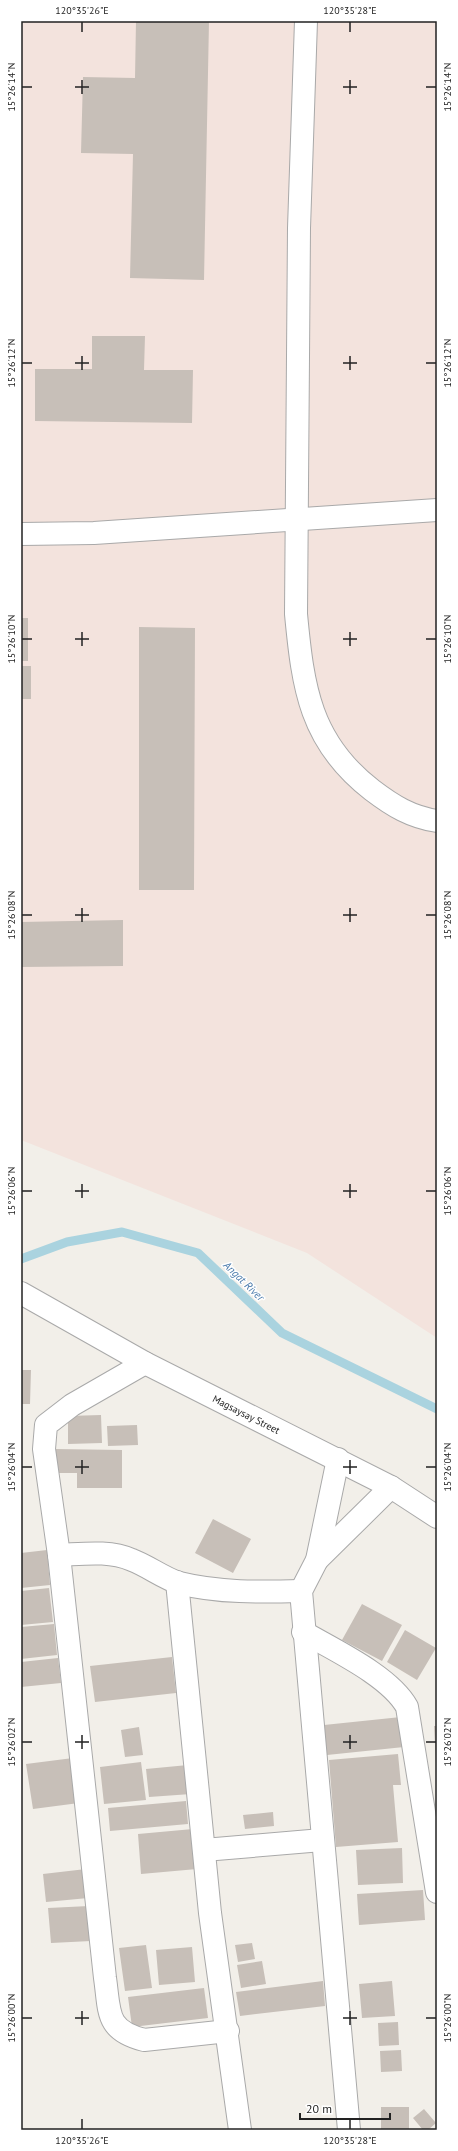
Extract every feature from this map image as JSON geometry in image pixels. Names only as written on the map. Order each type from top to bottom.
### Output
[{"type":"street","points":[[306,21],[299,228],[296,518],[296,614],[298,644],[312,710],[324,739],[353,775],[395,808],[428,820],[437,821]]},
{"type":"street","points":[[21,534],[94,533],[296,518],[437,510]]},
{"type":"street","name":"Magsaysay Street","points":[[21,1293],[145,1363],[391,1487],[437,1517]]},
{"type":"street","points":[[145,1363],[72,1405],[46,1424],[44,1449],[59,1555],[105,1978],[111,2018],[120,2031],[144,2040],[228,2031]]},
{"type":"street","points":[[338,1459],[317,1560],[301,1591],[303,1632],[349,2130]]},
{"type":"street","points":[[317,1560],[391,1487]]},
{"type":"street","points":[[59,1555],[96,1553],[114,1555],[131,1559],[177,1582],[199,1587],[243,1592],[301,1591]]},
{"type":"street","points":[[177,1582],[210,1913],[228,2031],[240,2130]]},
{"type":"street","points":[[303,1632],[387,1682],[407,1707],[437,1892]]},
{"type":"street","points":[[204,1850],[322,1840]]},
{"type":"shaded area","points":[[21,21],[437,21],[437,1338],[307,1253],[21,1140]]},
{"type":"building","points":[[136,21],[209,21],[204,280],[130,278],[133,154],[81,153],[83,77],[135,78]]},
{"type":"building","points":[[92,336],[145,336],[144,370],[193,370],[192,423],[35,421],[35,369],[92,369]]},
{"type":"building","points":[[21,618],[28,618],[28,661],[21,661]]},
{"type":"building","points":[[139,627],[195,628],[194,890],[139,890]]},
{"type":"building","points":[[21,666],[31,666],[31,699],[21,699]]},
{"type":"building","points":[[123,920],[123,966],[21,967],[21,922]]},
{"type":"building","points":[[21,1370],[31,1370],[30,1404],[21,1404]]},
{"type":"building","points":[[101,1415],[102,1443],[68,1444],[68,1416]]},
{"type":"building","points":[[137,1425],[138,1445],[108,1446],[107,1426]]},
{"type":"building","points":[[55,1449],[122,1450],[122,1488],[77,1488],[77,1473],[55,1473]]},
{"type":"building","points":[[213,1519],[251,1539],[233,1573],[195,1553]]},
{"type":"building","points":[[47,1550],[50,1585],[21,1588],[21,1553]]},
{"type":"building","points":[[49,1588],[53,1622],[21,1625],[21,1591]]},
{"type":"building","points":[[362,1604],[402,1625],[382,1661],[342,1640]]},
{"type":"building","points":[[54,1624],[57,1655],[21,1659],[21,1627]]},
{"type":"building","points":[[405,1630],[436,1648],[417,1680],[387,1662]]},
{"type":"building","points":[[172,1657],[176,1693],[95,1702],[90,1666]]},
{"type":"building","points":[[58,1658],[61,1683],[21,1687],[21,1662]]},
{"type":"building","points":[[401,1717],[404,1747],[327,1755],[324,1725]]},
{"type":"building","points":[[434,1726],[437,1726],[437,1764],[436,1764]]},
{"type":"building","points":[[139,1727],[143,1755],[125,1757],[121,1730]]},
{"type":"building","points":[[398,1754],[401,1785],[393,1785],[398,1842],[336,1847],[329,1760]]},
{"type":"building","points":[[73,1758],[79,1803],[33,1809],[26,1764]]},
{"type":"building","points":[[141,1762],[146,1800],[104,1804],[100,1767]]},
{"type":"building","points":[[188,1765],[191,1794],[149,1797],[146,1769]]},
{"type":"building","points":[[186,1801],[188,1824],[110,1831],[108,1808]]},
{"type":"building","points":[[273,1812],[274,1826],[245,1829],[243,1815]]},
{"type":"building","points":[[193,1829],[197,1869],[141,1874],[138,1834]]},
{"type":"building","points":[[402,1848],[403,1883],[358,1885],[356,1850]]},
{"type":"building","points":[[86,1869],[88,1898],[46,1902],[43,1874]]},
{"type":"building","points":[[423,1890],[425,1920],[359,1925],[357,1894]]},
{"type":"building","points":[[89,1906],[91,1941],[51,1943],[48,1908]]},
{"type":"building","points":[[252,1943],[255,1959],[238,1962],[235,1945]]},
{"type":"building","points":[[146,1945],[152,1988],[125,1991],[119,1948]]},
{"type":"building","points":[[192,1947],[195,1982],[159,1985],[156,1950]]},
{"type":"building","points":[[262,1961],[266,1984],[241,1988],[237,1965]]},
{"type":"building","points":[[323,1981],[325,2006],[240,2016],[236,1992]]},
{"type":"building","points":[[392,1981],[395,2016],[362,2018],[359,1984]]},
{"type":"building","points":[[204,1988],[208,2018],[132,2027],[128,1997]]},
{"type":"building","points":[[398,2022],[399,2045],[379,2046],[378,2023]]},
{"type":"building","points":[[401,2050],[402,2071],[381,2072],[380,2051]]},
{"type":"building","points":[[381,2107],[409,2107],[409,2130],[381,2130]]},
{"type":"building","points":[[424,2109],[436,2123],[428,2130],[423,2130],[413,2118]]},
{"type":"waterway","name":"Angat River","points":[[21,1259],[67,1242],[122,1232],[198,1253],[282,1333],[437,1409]]}]
